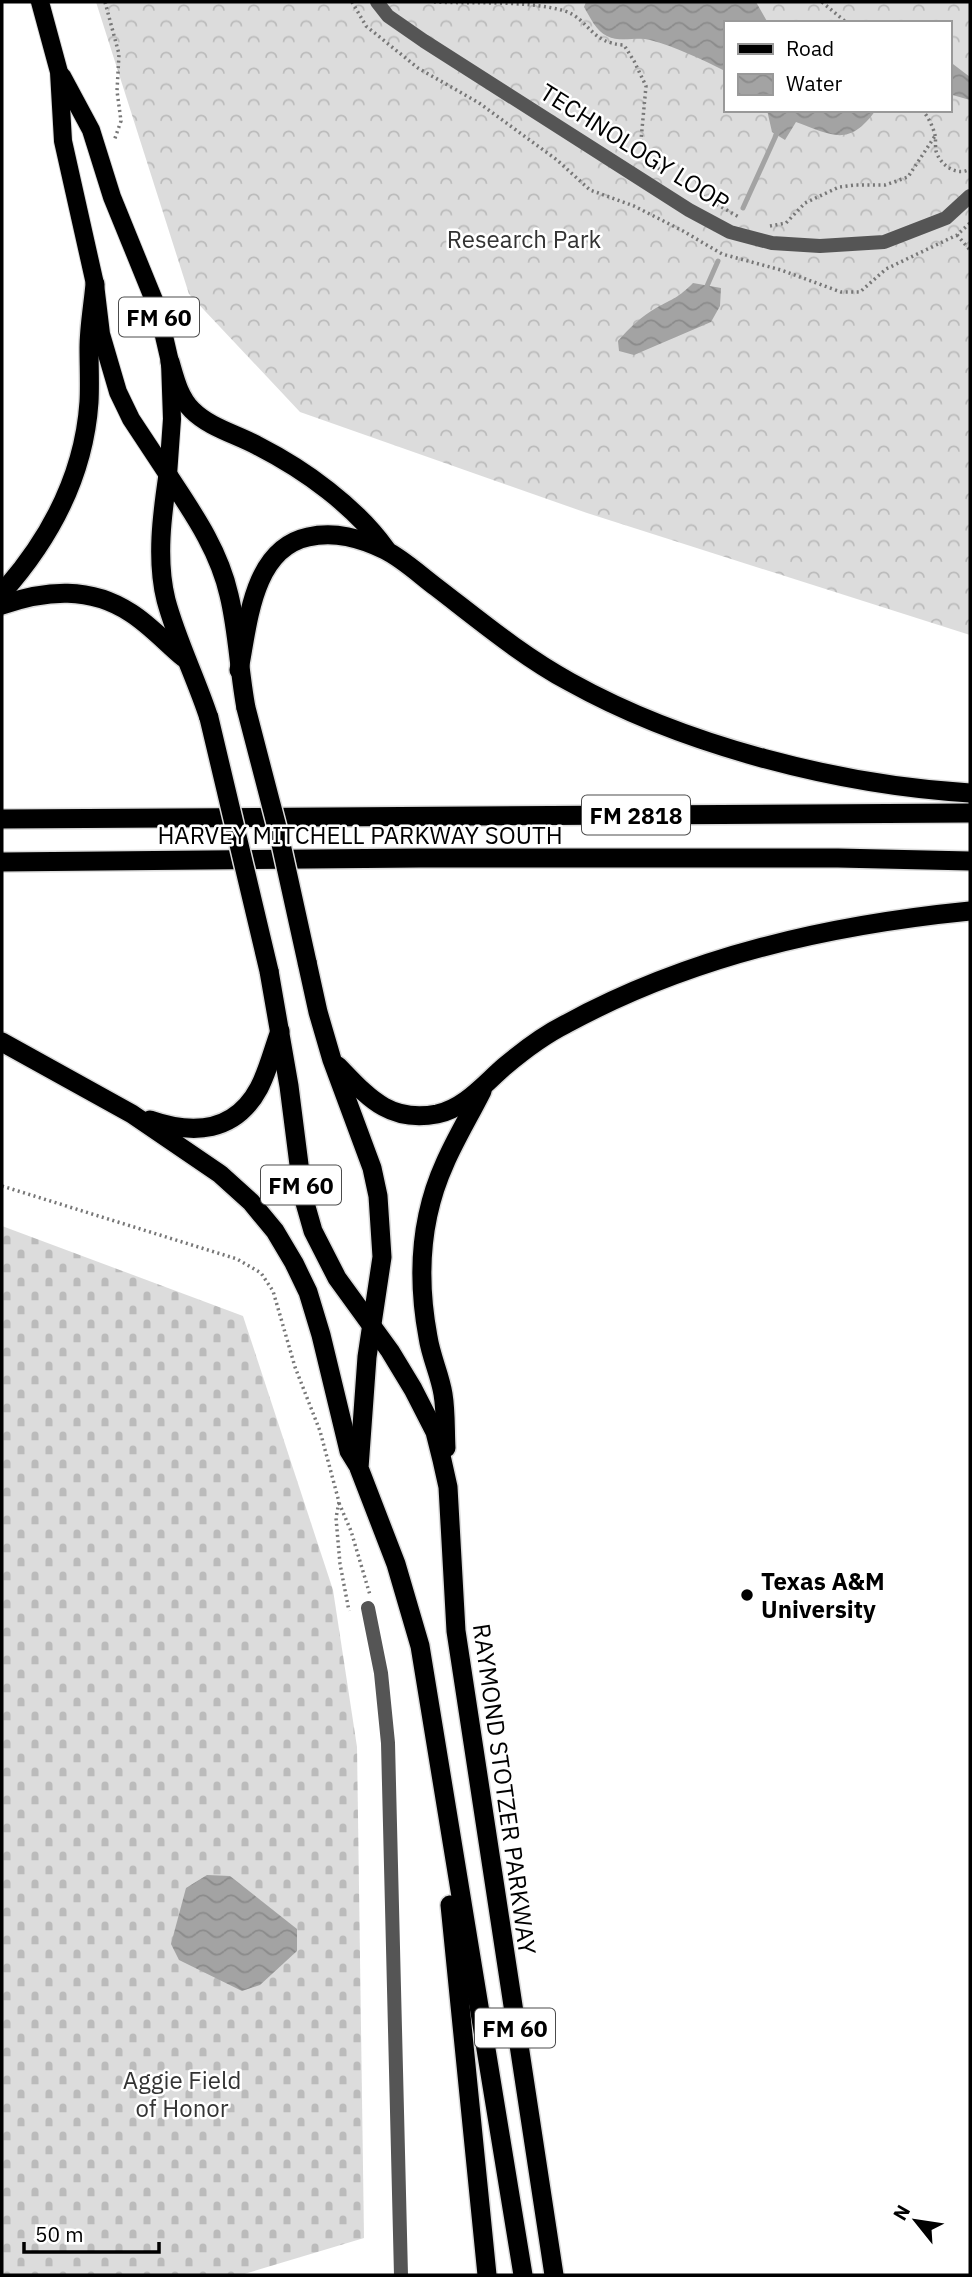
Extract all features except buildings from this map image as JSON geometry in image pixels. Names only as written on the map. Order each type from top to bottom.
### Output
[{"type":"highway","points":[[2,593],[23,569],[52,526],[68,492],[79,457],[89,401],[89,345],[94,285]]},
{"type":"highway","points":[[170,362],[177,388],[191,409],[208,423],[279,457],[317,484],[373,531],[386,550]]},
{"type":"highway","name":"RAYMOND STOTZER PARKWAY","points":[[168,475],[163,510],[163,574],[166,598],[209,718],[270,971],[281,1028],[303,1196],[313,1231],[337,1278],[372,1325],[413,1389],[435,1432],[448,1488],[456,1632],[554,2275]]},
{"type":"highway","name":"RAYMOND STOTZER PARKWAY","points":[[168,475],[203,527],[229,594],[246,708],[279,835],[318,1012],[332,1060],[372,1168],[378,1196],[382,1257],[367,1357],[359,1468],[396,1564],[420,1646],[523,2275]]},
{"type":"highway","points":[[239,670],[259,583],[267,568],[290,544],[306,537],[327,534],[349,536],[386,550],[518,649],[569,682],[623,708],[685,733],[790,766],[871,783],[970,793]]},
{"type":"highway","points":[[2,605],[62,591],[98,596],[132,613],[188,661]]},
{"type":"highway","name":"HARVEY MITCHELL PARKWAY SOUTH","points":[[2,819],[970,813]]},
{"type":"highway","name":"HARVEY MITCHELL PARKWAY SOUTH","points":[[2,862],[420,858],[838,858],[970,861]]},
{"type":"highway","points":[[332,1060],[365,1095],[380,1106],[397,1114],[438,1114],[450,1110],[484,1087],[531,1045],[563,1025],[671,974],[738,952],[818,933],[906,917],[970,911]]},
{"type":"highway","points":[[132,1114],[184,1130],[209,1128],[232,1118],[246,1106],[258,1089],[281,1028]]},
{"type":"highway","points":[[2,1042],[132,1114],[228,1180],[251,1202],[275,1231],[295,1263],[308,1292],[349,1451],[359,1468]]},
{"type":"highway","points":[[448,1488],[443,1395],[427,1337],[420,1263],[423,1236],[444,1164],[484,1087]]},
{"type":"highway","points":[[437,1745],[431,1778],[452,1915],[487,2275]]},
{"type":"main road","name":"RAYMOND STOTZER PARKWAY","points":[[40,2],[59,72],[63,141],[94,285],[101,334],[118,392],[131,419],[168,475]]},
{"type":"main road","name":"RAYMOND STOTZER PARKWAY","points":[[59,72],[91,130],[112,197],[158,310],[170,362],[172,419],[168,475]]},
{"type":"street","name":"TECHNOLOGY LOOP","points":[[377,2],[388,16],[424,41],[689,210],[730,232],[784,244],[820,247],[884,242],[946,218],[970,196]]},
{"type":"street","points":[[368,1608],[381,1674],[388,1743],[401,2275]]},
{"type":"path","points":[[105,2],[119,54],[117,91],[121,121]]},
{"type":"path","points":[[434,2],[526,4],[567,11],[594,36],[610,45],[624,46],[646,86],[641,140],[653,163],[669,178]]},
{"type":"path","points":[[822,2],[846,21]]},
{"type":"path","points":[[923,112],[935,136],[936,152],[944,165],[954,171],[965,172],[970,169]]},
{"type":"path","points":[[760,223],[769,226],[786,223],[805,203],[839,187],[856,184],[885,185],[908,177],[935,136]]},
{"type":"path","points":[[686,187],[742,218]]},
{"type":"path","points":[[957,235],[970,250]]},
{"type":"path","points":[[2,1186],[237,1259],[261,1273],[273,1291],[295,1367],[320,1432],[339,1502],[368,1585],[368,1608]]},
{"type":"path","points":[[339,1502],[337,1518],[340,1564],[349,1611]]},
{"type":"green space","name":"Research Park","points":[[96,2],[970,2],[970,635],[587,513],[300,412],[189,294]]},
{"type":"green space","name":"Aggie Field of Honor","points":[[2,1226],[243,1316],[333,1590],[357,1747],[364,2238],[241,2275],[2,2275]]},
{"type":"water","points":[[586,2],[756,2],[767,21],[724,21],[724,71],[660,43],[607,36],[600,31],[584,7]]},
{"type":"water","points":[[951,63],[970,77],[970,100],[951,95]]},
{"type":"water","points":[[767,112],[874,112],[849,134],[831,134],[796,122],[785,140],[772,132]]},
{"type":"water","points":[[693,283],[721,288],[720,306],[711,322],[634,355],[619,351],[618,341],[636,323]]},
{"type":"water","points":[[207,1875],[230,1876],[297,1929],[297,1951],[260,1985],[242,1991],[179,1960],[171,1944],[186,1888]]},
{"type":"waterway","points":[[743,208],[778,131]]},
{"type":"waterway","points":[[707,286],[718,261]]},
{"type":"place","name":"Texas A&M University","points":[[747,1595]]}]
